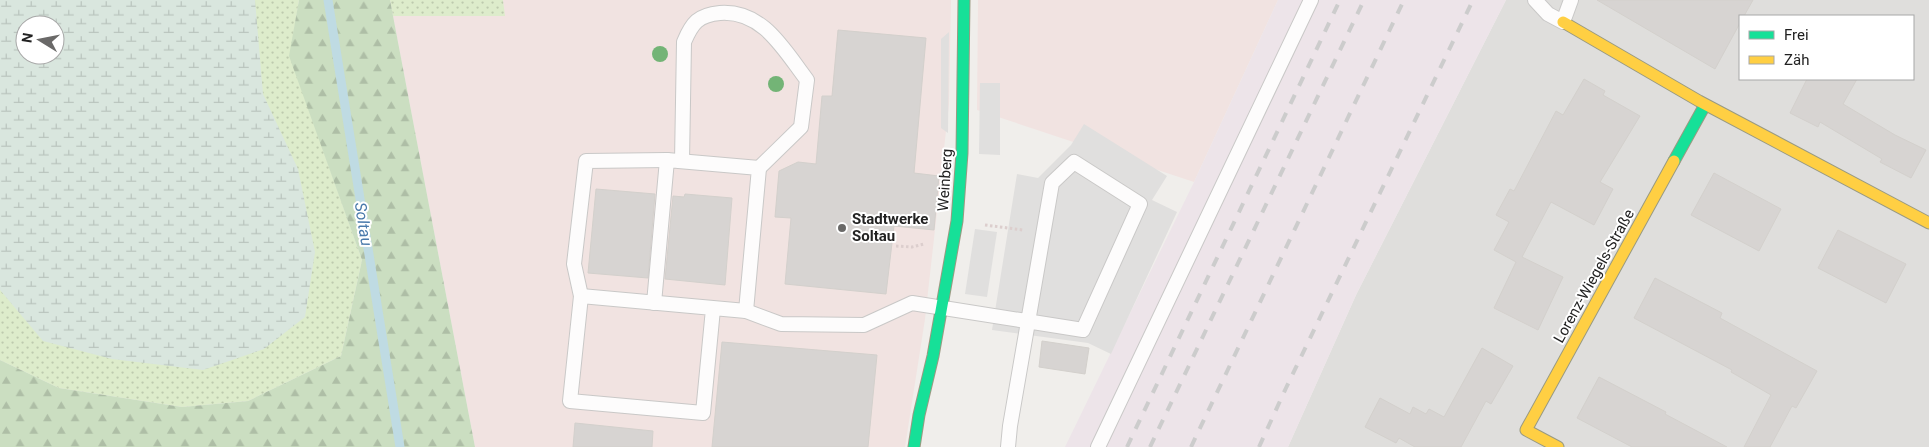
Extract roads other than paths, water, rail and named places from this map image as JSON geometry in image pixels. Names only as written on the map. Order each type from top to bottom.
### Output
[{"type":"street","name":"Weinberg","points":[[914,447],[919,415],[933,356],[957,221],[960,187],[964,0]]},
{"type":"street","points":[[1563,22],[1628,62],[1705,105],[1929,223]]},
{"type":"street","name":"Lorenz-Wiegels-Straße","points":[[1558,447],[1526,430],[1705,105]]},
{"type":"lane","points":[[1098,447],[1312,0]]},
{"type":"lane","points":[[1535,0],[1548,14],[1563,22],[1571,0]]},
{"type":"lane","points":[[682,161],[684,42],[691,25],[709,14],[732,12],[755,20],[776,38],[807,80],[801,128],[759,168],[746,311]]},
{"type":"lane","points":[[654,303],[667,160]]},
{"type":"lane","points":[[713,308],[702,413],[570,400],[580,296],[574,264],[586,161],[667,160],[759,168]]},
{"type":"lane","points":[[580,296],[746,311],[782,324],[864,326],[912,303],[1029,320],[1082,330],[1140,204],[1074,162],[1052,183],[1029,320],[1010,426],[1008,447]]},
{"type":"waterway","name":"Soltau","points":[[328,0],[400,447]]},
{"type":"railway","points":[[1127,447],[1340,0]]},
{"type":"railway","points":[[1150,447],[1364,0]]},
{"type":"railway","points":[[1191,447],[1404,0]]},
{"type":"railway","points":[[1259,447],[1473,0]]},
{"type":"place","name":"Stadtwerke Soltau","points":[[842,228]]}]
